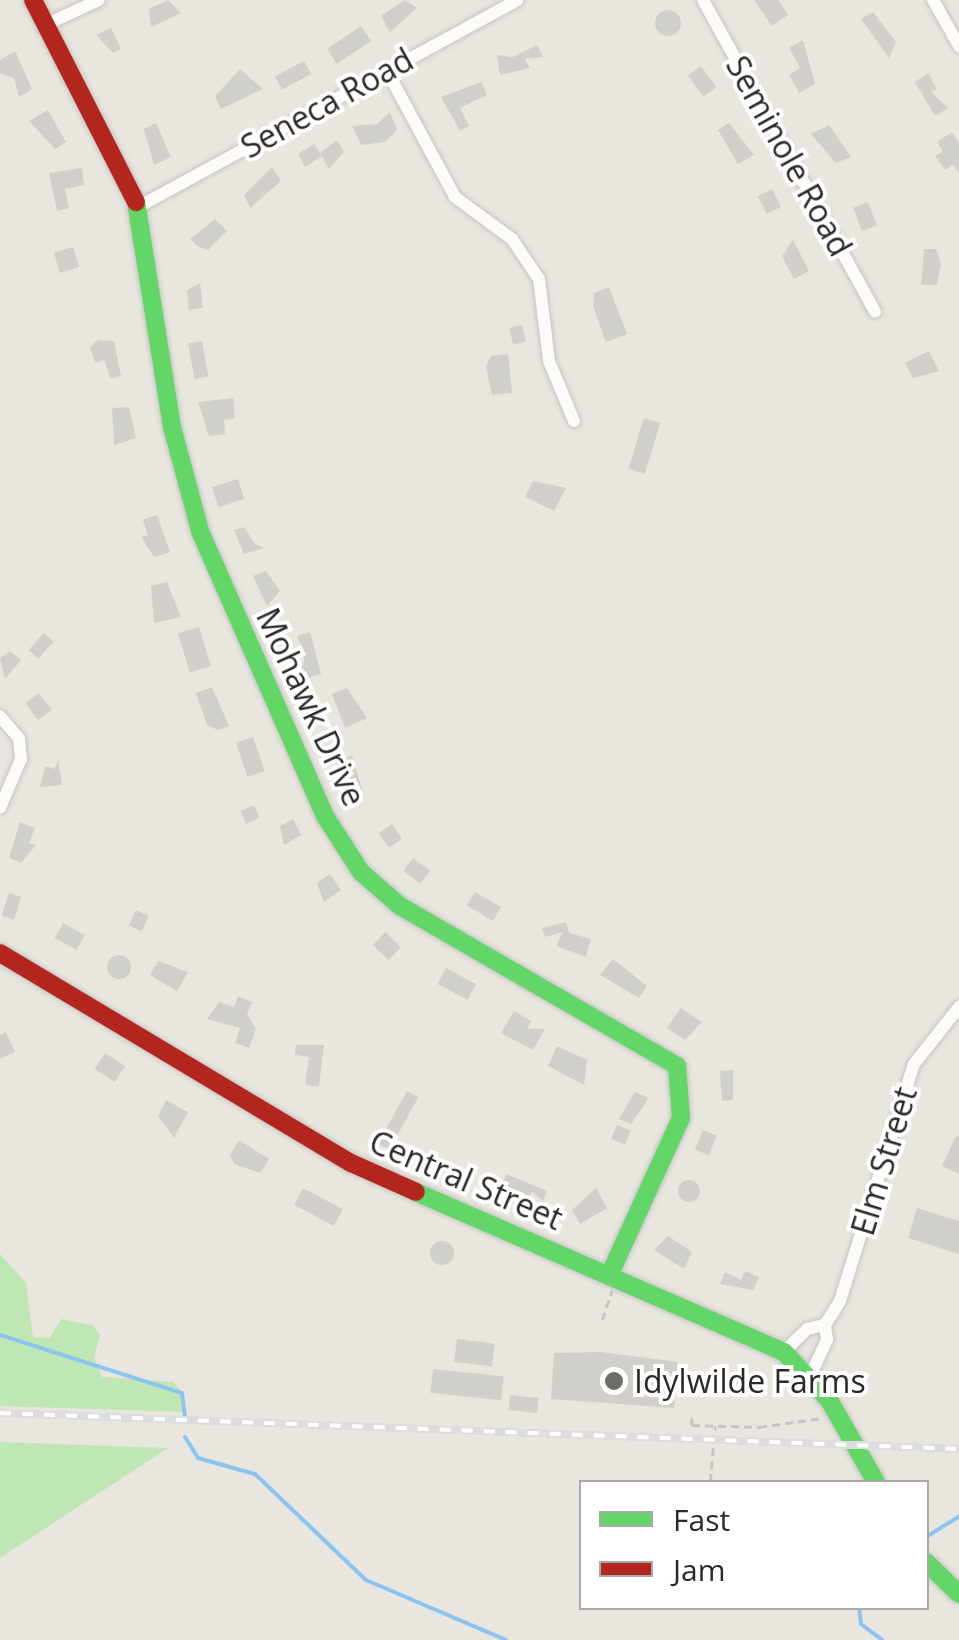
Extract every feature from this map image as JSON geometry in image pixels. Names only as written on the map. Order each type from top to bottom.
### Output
[{"type":"street","name":"Mohawk Drive","points":[[33,0],[138,207],[172,427],[200,531],[325,816],[361,872],[400,906],[677,1066],[685,1095],[681,1118],[610,1274]]},
{"type":"street","points":[[47,24],[99,0]]},
{"type":"street","name":"Seneca Road","points":[[138,207],[516,0]]},
{"type":"street","name":"Seminole Road","points":[[703,0],[875,312]]},
{"type":"street","points":[[933,0],[959,46]]},
{"type":"street","points":[[387,71],[455,197],[512,239],[540,279],[549,361],[574,421]]},
{"type":"street","points":[[0,716],[19,738],[21,759],[0,808]]},
{"type":"street","name":"Central Street","points":[[0,953],[69,988],[330,1152],[784,1352],[810,1374],[875,1480]]},
{"type":"street","name":"Elm Street","points":[[810,1374],[827,1340],[825,1325],[846,1285],[918,1054],[959,1007]]},
{"type":"street","points":[[784,1352],[807,1329],[825,1325]]},
{"type":"street","points":[[929,1565],[959,1594]]},
{"type":"path","points":[[602,1320],[610,1300]]},
{"type":"path","points":[[692,1418],[692,1426],[716,1426],[826,1417]]},
{"type":"path","points":[[710,1480],[716,1426]]},
{"type":"green space","points":[[0,1254],[26,1283],[33,1337],[50,1338],[61,1319],[92,1325],[100,1335],[94,1358],[102,1377],[173,1382],[184,1394],[184,1412],[0,1406]]},
{"type":"green space","points":[[0,1442],[168,1448],[0,1558]]},
{"type":"building","points":[[168,0],[181,13],[151,27],[149,9]]},
{"type":"building","points":[[405,0],[417,8],[390,32],[381,16]]},
{"type":"building","points":[[754,0],[778,0],[788,15],[772,26]]},
{"type":"building","points":[[668,10],[677,14],[681,23],[677,32],[668,36],[659,32],[655,23],[659,14]]},
{"type":"building","points":[[873,12],[896,42],[889,58],[861,19]]},
{"type":"building","points":[[361,26],[371,41],[337,64],[327,49]]},
{"type":"building","points":[[111,28],[121,49],[113,53],[96,35]]},
{"type":"building","points":[[803,40],[815,84],[799,93],[789,75],[800,68],[789,48]]},
{"type":"building","points":[[537,45],[543,57],[525,59],[530,68],[500,75],[497,55],[513,57]]},
{"type":"building","points":[[15,51],[32,89],[19,97],[14,78],[0,73],[0,60]]},
{"type":"building","points":[[304,61],[311,74],[282,90],[275,76]]},
{"type":"building","points":[[701,66],[716,87],[703,96],[688,75]]},
{"type":"building","points":[[240,69],[263,89],[221,109],[215,96]]},
{"type":"building","points":[[928,73],[937,89],[931,92],[948,108],[935,116],[915,82]]},
{"type":"building","points":[[481,82],[487,95],[460,108],[469,126],[460,131],[441,97]]},
{"type":"building","points":[[48,110],[66,142],[55,149],[29,121]]},
{"type":"building","points":[[390,112],[397,130],[385,142],[361,145],[352,126],[377,124]]},
{"type":"building","points":[[156,123],[171,157],[154,165],[144,129]]},
{"type":"building","points":[[729,123],[754,155],[738,164],[718,130]]},
{"type":"building","points":[[829,125],[851,157],[836,163],[811,134]]},
{"type":"building","points":[[952,132],[959,143],[959,173],[953,164],[945,170],[935,156],[943,151],[937,142]]},
{"type":"building","points":[[337,140],[344,152],[329,169],[322,156],[305,167],[298,154],[314,144],[320,153]]},
{"type":"building","points":[[272,167],[281,181],[250,208],[244,195]]},
{"type":"building","points":[[82,168],[84,185],[65,189],[69,208],[57,211],[49,173]]},
{"type":"building","points":[[772,189],[781,207],[767,214],[758,196]]},
{"type":"building","points":[[868,202],[877,225],[862,231],[853,208]]},
{"type":"building","points":[[215,219],[227,231],[208,250],[197,246],[190,239]]},
{"type":"building","points":[[793,240],[809,271],[794,279],[782,256]]},
{"type":"building","points":[[73,247],[79,267],[60,273],[54,253]]},
{"type":"building","points":[[924,249],[936,249],[941,264],[937,285],[921,285]]},
{"type":"building","points":[[200,283],[203,308],[189,310],[187,290]]},
{"type":"building","points":[[609,287],[627,334],[606,342],[593,306],[594,293]]},
{"type":"building","points":[[522,325],[526,342],[513,344],[509,328]]},
{"type":"building","points":[[98,340],[114,341],[121,376],[111,379],[104,360],[95,363],[90,347]]},
{"type":"building","points":[[202,341],[208,376],[194,379],[188,343]]},
{"type":"building","points":[[929,351],[939,371],[913,378],[905,363]]},
{"type":"building","points":[[508,354],[512,393],[492,395],[486,366],[491,356]]},
{"type":"building","points":[[233,398],[235,419],[224,420],[225,434],[209,436],[198,402]]},
{"type":"building","points":[[129,407],[136,438],[114,445],[112,408]]},
{"type":"building","points":[[644,418],[660,423],[645,474],[629,469]]},
{"type":"building","points":[[238,479],[244,499],[218,507],[212,487]]},
{"type":"building","points":[[533,481],[566,488],[554,511],[525,497]]},
{"type":"building","points":[[157,515],[170,552],[154,557],[141,537],[148,535],[143,520]]},
{"type":"building","points":[[244,527],[255,544],[264,548],[244,554],[234,530]]},
{"type":"building","points":[[266,571],[280,591],[267,606],[253,576]]},
{"type":"building","points":[[167,582],[181,617],[154,623],[151,586]]},
{"type":"building","points":[[199,627],[211,666],[190,673],[178,633]]},
{"type":"building","points":[[310,632],[321,674],[300,680],[305,654],[297,636]]},
{"type":"building","points":[[44,633],[54,642],[38,659],[29,650]]},
{"type":"building","points":[[10,651],[21,660],[5,679],[0,658]]},
{"type":"building","points":[[212,687],[229,726],[218,730],[207,725],[196,693]]},
{"type":"building","points":[[347,688],[367,718],[345,728],[332,694]]},
{"type":"building","points":[[39,693],[52,710],[38,720],[25,703]]},
{"type":"building","points":[[253,737],[265,771],[248,777],[236,743]]},
{"type":"building","points":[[352,756],[362,789],[340,792],[335,759]]},
{"type":"building","points":[[58,760],[62,785],[40,787],[45,766],[55,769]]},
{"type":"building","points":[[254,805],[260,818],[246,824],[240,811]]},
{"type":"building","points":[[293,819],[301,835],[284,845],[280,826]]},
{"type":"building","points":[[20,822],[35,828],[29,843],[36,845],[21,863],[9,858]]},
{"type":"building","points":[[392,824],[402,839],[389,848],[379,833]]},
{"type":"building","points":[[413,858],[430,871],[420,883],[403,871]]},
{"type":"building","points":[[330,874],[341,890],[324,902],[317,883]]},
{"type":"building","points":[[475,892],[501,907],[493,921],[467,906]]},
{"type":"building","points":[[9,893],[21,897],[14,920],[2,916]]},
{"type":"building","points":[[136,910],[149,916],[142,931],[129,925]]},
{"type":"building","points":[[566,922],[569,933],[591,939],[586,957],[556,946],[563,932],[545,937],[542,928]]},
{"type":"building","points":[[63,923],[85,935],[77,950],[55,938]]},
{"type":"building","points":[[385,932],[401,947],[389,960],[373,945]]},
{"type":"building","points":[[119,955],[128,958],[128,976],[119,979],[110,976],[107,967],[110,958]]},
{"type":"building","points":[[613,959],[647,986],[639,998],[600,975]]},
{"type":"building","points":[[158,961],[188,972],[177,991],[150,975]]},
{"type":"building","points":[[446,968],[476,984],[468,1000],[438,984]]},
{"type":"building","points":[[238,996],[252,1002],[247,1014],[256,1029],[249,1048],[235,1043],[240,1028],[207,1019],[219,1002],[234,1007]]},
{"type":"building","points":[[681,1008],[702,1022],[685,1040],[667,1028]]},
{"type":"building","points":[[514,1011],[531,1021],[527,1029],[545,1029],[533,1050],[501,1033]]},
{"type":"building","points":[[6,1032],[15,1052],[0,1059],[0,1035]]},
{"type":"building","points":[[296,1045],[324,1045],[319,1087],[305,1085],[309,1057],[295,1055]]},
{"type":"building","points":[[557,1046],[587,1060],[584,1085],[548,1066]]},
{"type":"building","points":[[105,1053],[125,1066],[115,1082],[95,1069]]},
{"type":"building","points":[[733,1070],[733,1100],[722,1101],[720,1071]]},
{"type":"building","points":[[407,1091],[418,1097],[389,1150],[378,1143]]},
{"type":"building","points":[[635,1092],[649,1098],[631,1124],[619,1119]]},
{"type":"building","points":[[166,1100],[188,1112],[174,1138],[158,1116]]},
{"type":"building","points":[[617,1125],[631,1131],[625,1145],[611,1139]]},
{"type":"building","points":[[703,1130],[717,1136],[709,1155],[695,1149]]},
{"type":"building","points":[[956,1136],[959,1137],[959,1174],[942,1166]]},
{"type":"building","points":[[239,1140],[269,1159],[260,1173],[234,1164],[230,1155]]},
{"type":"building","points":[[506,1174],[547,1191],[543,1202],[532,1191],[529,1199],[501,1187]]},
{"type":"building","points":[[689,1180],[697,1183],[697,1199],[689,1202],[681,1199],[678,1191],[681,1183]]},
{"type":"building","points":[[303,1188],[343,1209],[334,1226],[294,1205]]},
{"type":"building","points":[[596,1188],[607,1208],[580,1224],[572,1210]]},
{"type":"building","points":[[917,1208],[959,1221],[959,1254],[908,1238]]},
{"type":"building","points":[[668,1236],[692,1252],[684,1269],[654,1250]]},
{"type":"building","points":[[437,1241],[447,1241],[454,1253],[447,1265],[437,1265],[430,1258],[430,1248]]},
{"type":"building","points":[[745,1271],[759,1277],[753,1290],[720,1284],[725,1272],[741,1280]]},
{"type":"building","points":[[457,1339],[495,1344],[492,1366],[454,1362]]},
{"type":"building","name":"Idylwilde Farms","points":[[601,1352],[678,1362],[674,1408],[551,1399],[554,1353]]},
{"type":"building","points":[[433,1369],[504,1376],[501,1400],[430,1393]]},
{"type":"building","points":[[510,1395],[539,1398],[537,1413],[508,1410]]},
{"type":"waterway","points":[[0,1335],[182,1393],[185,1417]]},
{"type":"waterway","points":[[185,1437],[198,1458],[255,1474],[366,1580],[506,1640]]},
{"type":"waterway","points":[[929,1535],[959,1516]]},
{"type":"waterway","points":[[859,1610],[861,1624],[882,1640]]},
{"type":"railway","points":[[0,1413],[959,1449]]},
{"type":"traffic: fast","points":[[136,202],[172,427],[200,531],[325,816],[361,872],[400,906],[677,1066],[681,1118],[610,1274]]},
{"type":"traffic: fast","points":[[416,1192],[784,1352],[829,1400],[875,1480]]},
{"type":"traffic: fast","points":[[929,1565],[959,1594]]},
{"type":"traffic: jam","points":[[33,0],[136,202]]},
{"type":"traffic: jam","points":[[0,953],[351,1163],[416,1192]]},
{"type":"place","name":"Idylwilde Farms","points":[[614,1381]]}]
